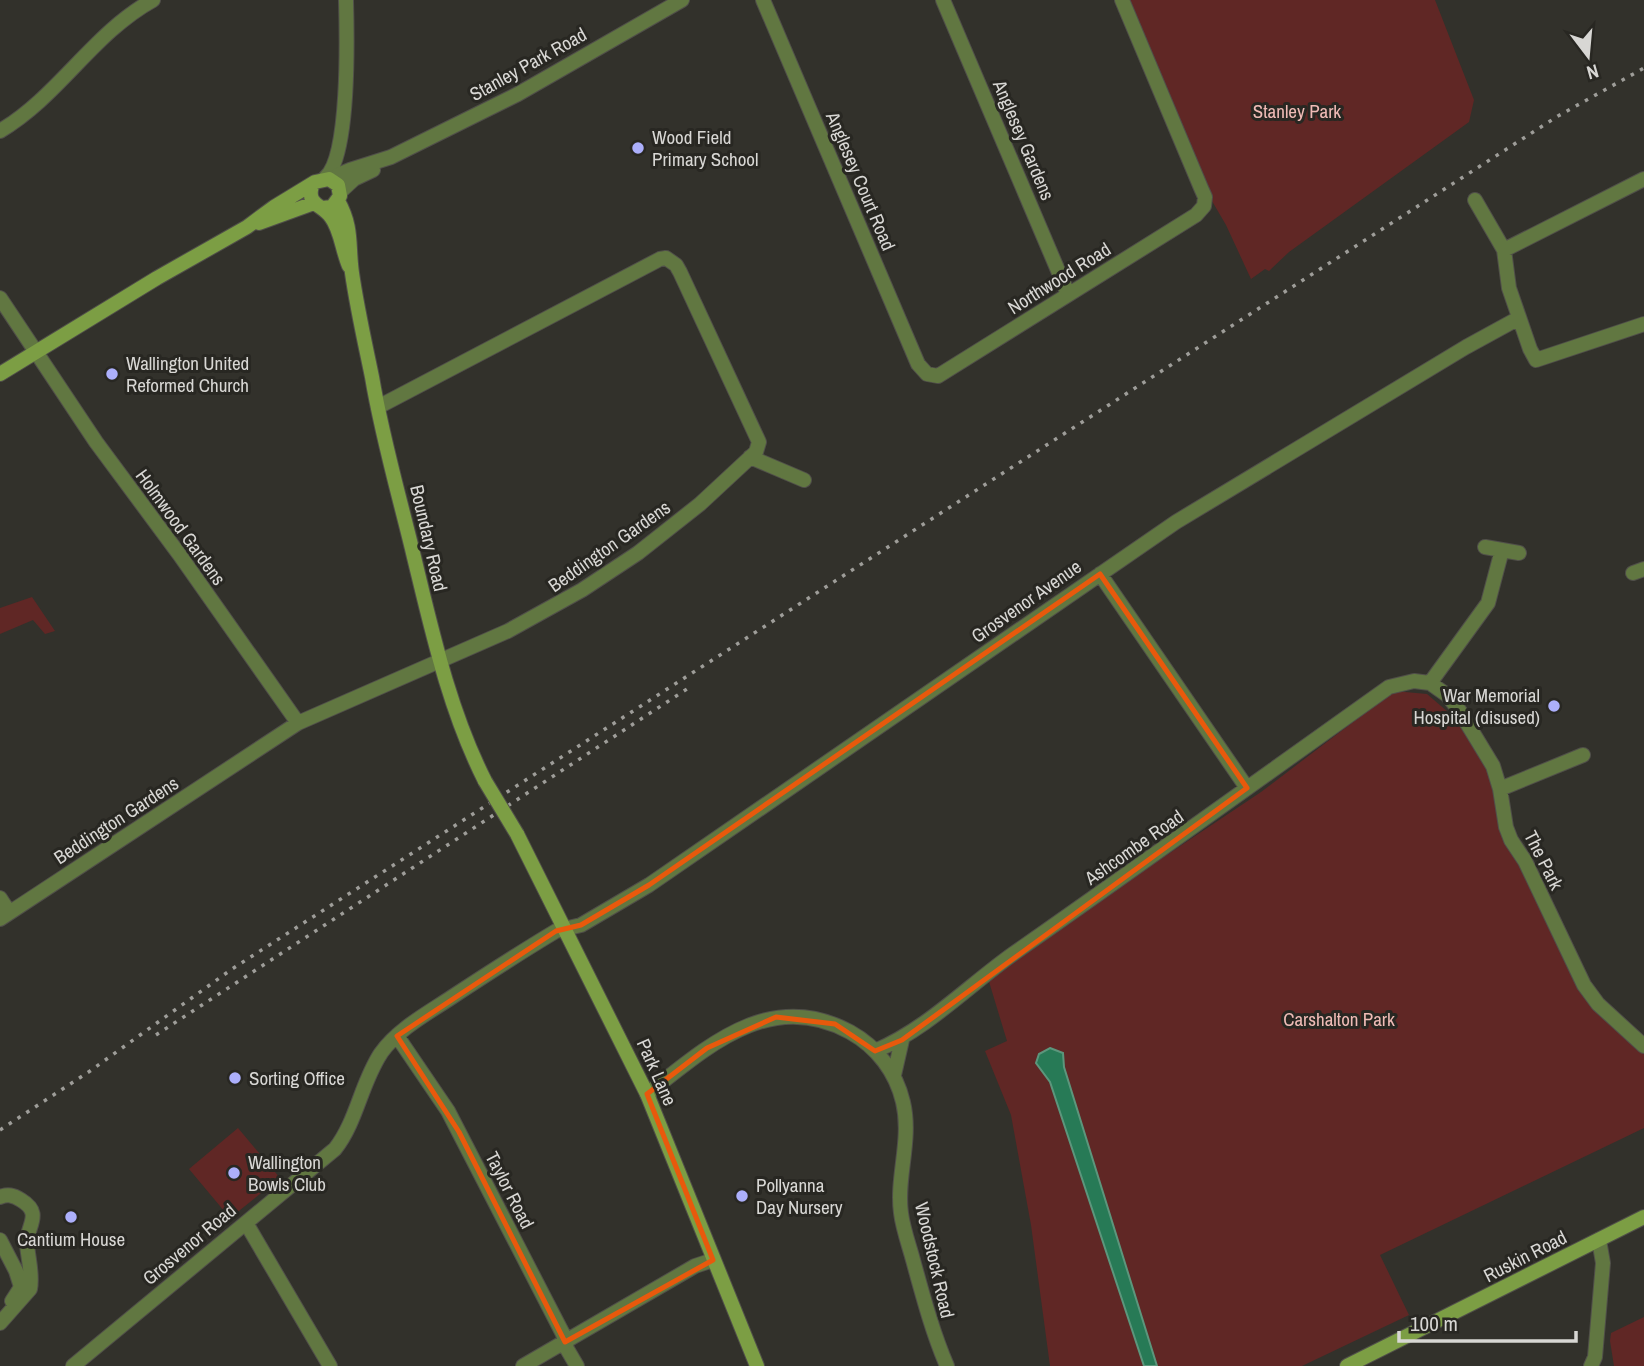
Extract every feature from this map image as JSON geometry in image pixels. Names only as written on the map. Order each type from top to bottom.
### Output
[{"type":"main road","name":"Stanley Park Road","points":[[0,374],[157,278],[247,228],[274,207],[330,188],[332,207],[318,206],[247,228]]},
{"type":"main road","points":[[318,206],[311,198],[330,188]]},
{"type":"main road","name":"Boundary Road","points":[[330,188],[344,212],[351,242],[351,270],[378,407],[440,662],[467,742],[485,781],[500,805]]},
{"type":"main road","name":"Boundary Road","points":[[318,206],[335,223],[351,270]]},
{"type":"main road","name":"Park Lane","points":[[500,805],[647,1094],[757,1366]]},
{"type":"main road","name":"Ruskin Road","points":[[1347,1366],[1644,1217]]},
{"type":"street","points":[[0,131],[34,107],[115,25],[153,0]]},
{"type":"street","points":[[330,188],[343,122],[346,0]]},
{"type":"street","name":"Stanley Park Road","points":[[330,188],[380,167],[391,157],[518,94],[666,4],[682,0]]},
{"type":"street","name":"Anglesey Court Road","points":[[763,0],[918,364],[927,374]]},
{"type":"street","name":"Anglesey Gardens","points":[[943,0],[1068,294]]},
{"type":"street","name":"Northwood Road","points":[[927,374],[944,374],[1202,210],[1205,201],[1122,0]]},
{"type":"street","points":[[1504,250],[1644,180]]},
{"type":"street","points":[[1475,200],[1504,250],[1509,288],[1536,360],[1644,324]]},
{"type":"street","points":[[378,407],[666,258],[676,265],[680,272],[757,435],[758,447],[750,457],[804,480]]},
{"type":"street","name":"Holmwood Gardens","points":[[0,299],[96,442],[298,723]]},
{"type":"street","name":"Grosvenor Avenue","points":[[565,929],[581,925],[649,885],[1176,522],[1466,347],[1519,318]]},
{"type":"street","name":"Beddington Gardens","points":[[5,916],[298,723],[534,618],[606,575],[700,504],[750,457]]},
{"type":"street","points":[[1485,547],[1519,553]]},
{"type":"street","points":[[1430,683],[1488,603],[1502,550]]},
{"type":"street","points":[[1100,574],[1247,788]]},
{"type":"street","name":"Ashcombe Road","points":[[876,1051],[902,1040],[981,977],[1389,687],[1414,681],[1430,683]]},
{"type":"street","name":"The Park","points":[[1430,683],[1447,695],[1482,746],[1500,789],[1506,827],[1511,840],[1525,861],[1584,985],[1598,1004],[1644,1046]]},
{"type":"street","points":[[1500,789],[1583,755]]},
{"type":"street","points":[[0,898],[5,916]]},
{"type":"street","name":"Grosvenor Road","points":[[73,1366],[335,1149],[350,1124],[374,1065],[397,1036],[511,958],[556,931],[565,929]]},
{"type":"street","name":"Woodstock Road","points":[[647,1094],[707,1048],[749,1025],[776,1017],[808,1017],[835,1024],[859,1037],[876,1051],[894,1075],[903,1102],[906,1126],[901,1213],[932,1332],[947,1366]]},
{"type":"street","name":"Taylor Road","points":[[397,1036],[453,1122],[577,1366]]},
{"type":"street","points":[[894,1075],[902,1040]]},
{"type":"street","points":[[0,1197],[12,1195],[23,1201],[31,1209],[33,1220],[27,1235],[32,1282],[30,1289],[0,1323]]},
{"type":"street","points":[[246,1223],[330,1366]]},
{"type":"street","points":[[0,1240],[21,1287],[12,1301],[0,1310]]},
{"type":"street","points":[[1591,1366],[1595,1357],[1603,1263],[1599,1240]]},
{"type":"street","points":[[523,1366],[695,1266],[713,1260]]},
{"type":"highlighted area","points":[[1100,574],[1247,788],[902,1040],[875,1051],[835,1024],[776,1017],[707,1048],[647,1094],[713,1260],[565,1342],[459,1132],[397,1036],[556,931],[581,925],[649,885]]},
{"type":"green space","name":"Stanley Park","points":[[1127,0],[1435,0],[1474,100],[1469,122],[1289,252],[1269,271],[1265,269],[1251,279],[1212,201]]},
{"type":"green space","points":[[32,597],[55,631],[45,634],[33,620],[0,634],[0,608]]},
{"type":"green space","name":"Carshalton Park","points":[[1394,691],[1427,694],[1455,718],[1498,788],[1503,826],[1573,969],[1644,1048],[1644,1128],[1380,1255],[1409,1315],[1302,1366],[1050,1366],[1031,1225],[1011,1115],[985,1051],[1007,1041],[987,975],[1261,792]]},
{"type":"green space","name":"Wallington Bowls Club","points":[[238,1128],[280,1178],[230,1218],[189,1169]]},
{"type":"green space","points":[[1644,1317],[1644,1366],[1614,1366],[1611,1333]]},
{"type":"shaded area","points":[[1050,1048],[1063,1053],[1064,1067],[1157,1366],[1144,1366],[1050,1082],[1036,1063],[1039,1054]]},
{"type":"railway","points":[[0,1130],[90,1071],[232,969],[1558,116],[1644,68]]},
{"type":"railway","points":[[156,1035],[687,689]]},
{"type":"place","name":"Wood Field Primary School","points":[[638,148]]},
{"type":"place","name":"Wallington United Reformed Church","points":[[112,374]]},
{"type":"place","name":"War Memorial Hospital (disused)","points":[[1554,706]]},
{"type":"place","name":"Sorting Office","points":[[235,1078]]},
{"type":"place","name":"Wallington Bowls Club","points":[[234,1173]]},
{"type":"place","name":"Pollyanna Day Nursery","points":[[742,1196]]},
{"type":"place","name":"Cantium House","points":[[71,1217]]}]
